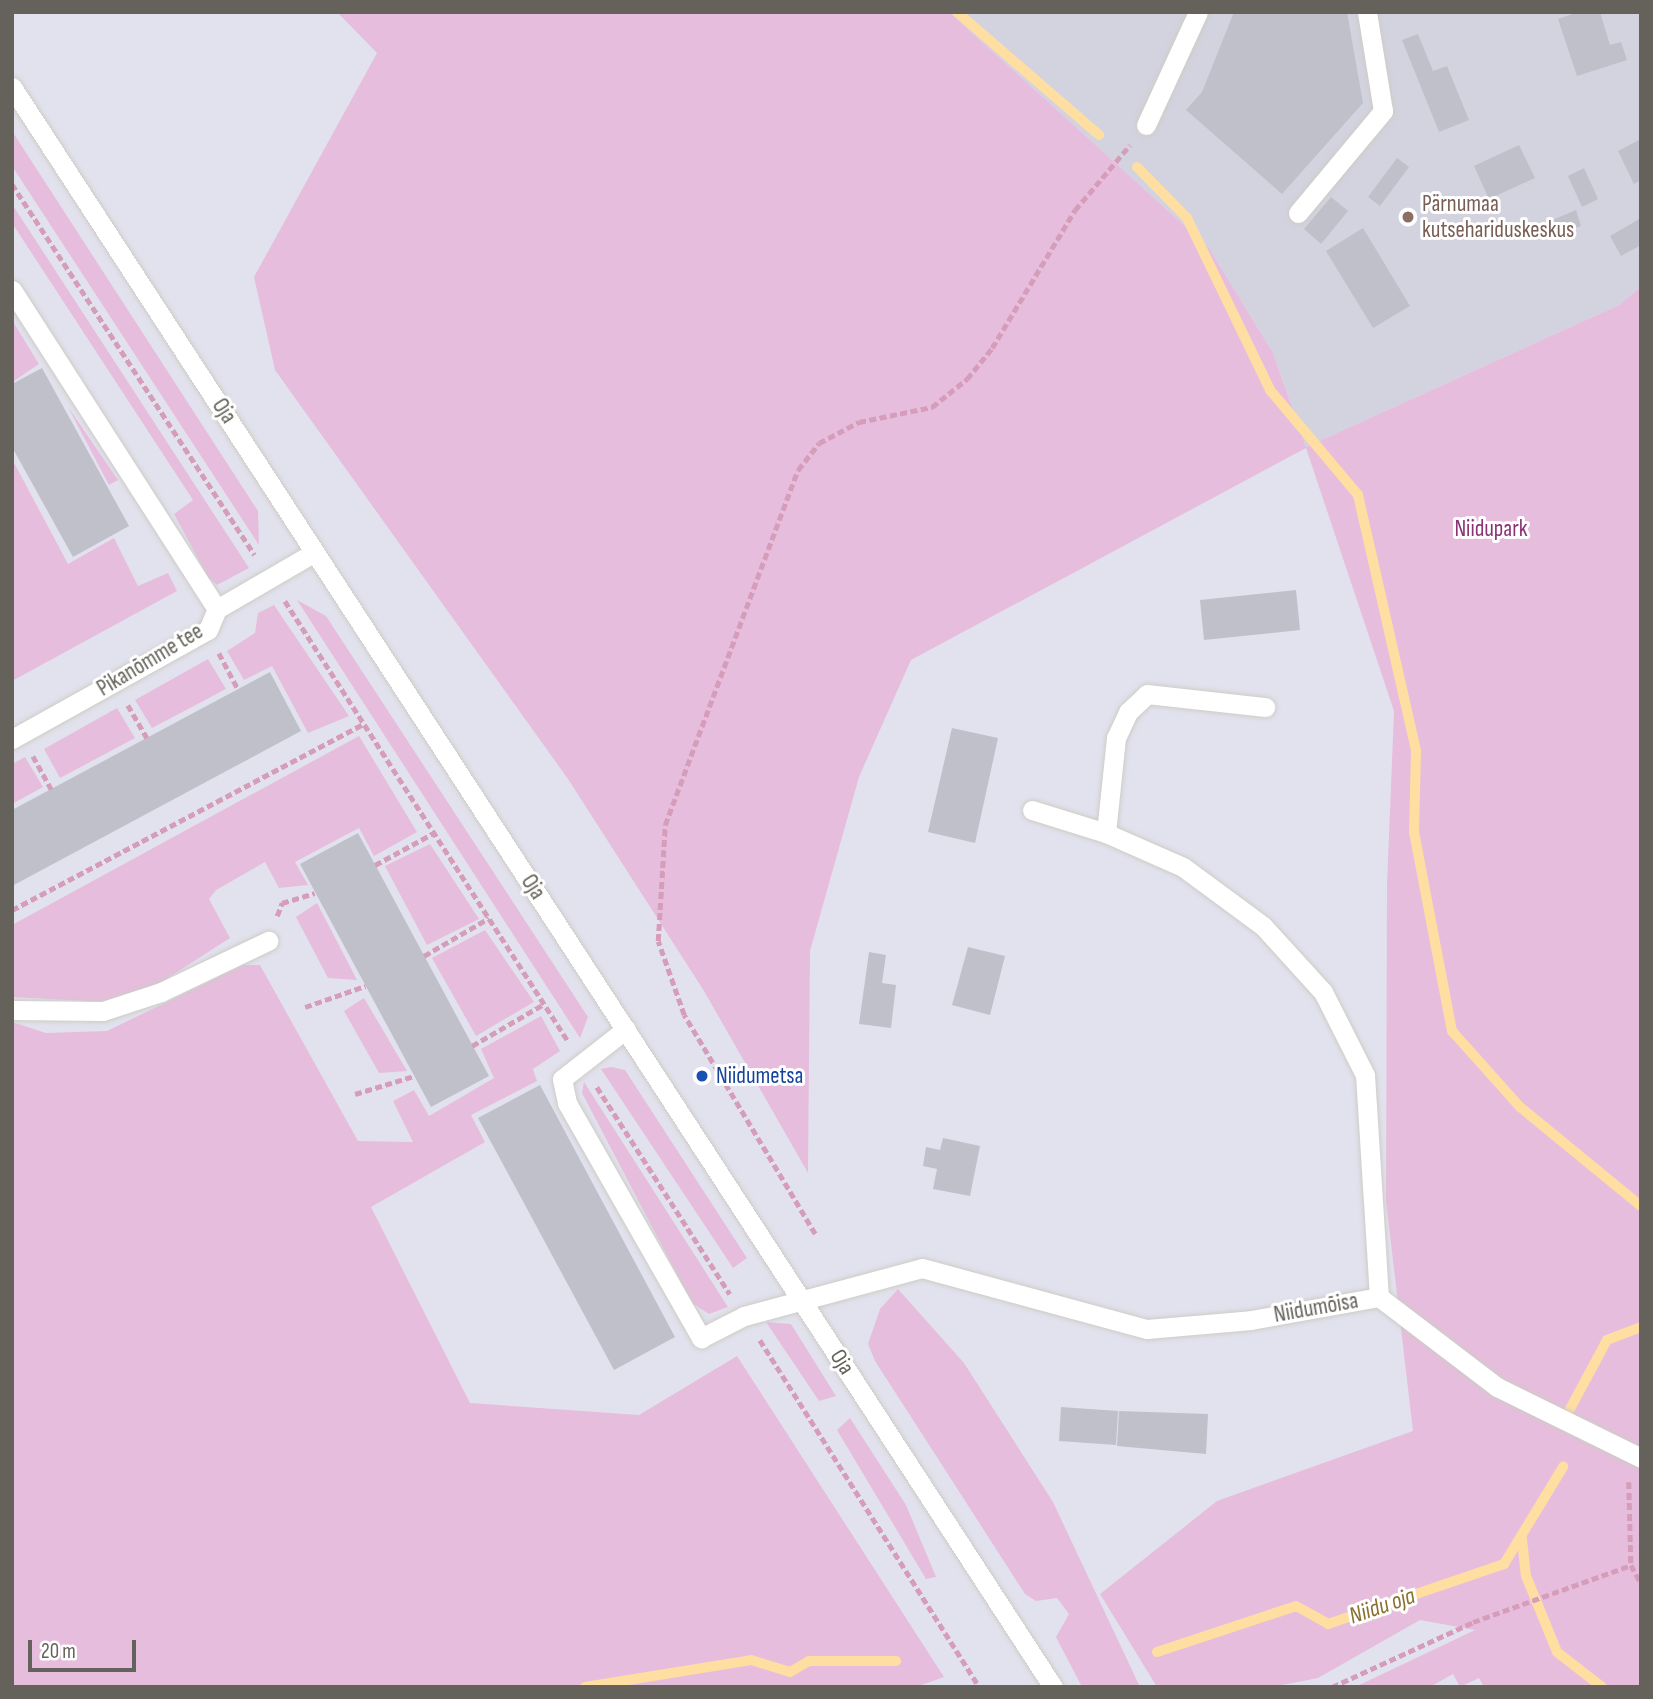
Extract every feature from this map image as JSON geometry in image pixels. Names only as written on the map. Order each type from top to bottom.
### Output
[{"type":"street","points":[[1146,125],[1198,12]]},
{"type":"street","points":[[1298,213],[1382,111],[1367,12]]},
{"type":"street","name":"Oja","points":[[12,87],[1053,1687]]},
{"type":"street","points":[[12,290],[217,609]]},
{"type":"street","name":"Pikanõmme tee","points":[[17,736],[208,630],[217,609],[316,552]]},
{"type":"street","points":[[1106,833],[1116,738],[1136,701],[1155,694],[1265,707]]},
{"type":"street","name":"Niidumõisa","points":[[580,1061],[562,1079],[567,1103],[701,1338],[744,1316],[806,1304],[922,1268],[1147,1329],[1251,1320],[1379,1297],[1365,1075],[1323,992],[1263,926],[1183,867],[1106,833],[1032,810]]},
{"type":"street","points":[[12,1010],[103,1011],[161,992],[268,941]]},
{"type":"street","points":[[580,1061],[626,1029]]},
{"type":"street","points":[[1379,1297],[1497,1387],[1638,1458]]},
{"type":"path","points":[[815,1234],[684,1015],[658,941],[665,825],[798,470],[829,438],[859,422],[932,407],[967,379],[992,348],[1075,210],[1146,125]]},
{"type":"path","points":[[12,184],[489,918],[979,1687]]},
{"type":"path","points":[[208,630],[238,689]]},
{"type":"path","points":[[115,682],[147,738]]},
{"type":"path","points":[[12,910],[364,724]]},
{"type":"path","points":[[17,736],[51,789]]},
{"type":"path","points":[[375,865],[434,833]]},
{"type":"path","points":[[268,941],[282,903],[315,893]]},
{"type":"path","points":[[424,956],[489,918]]},
{"type":"path","points":[[305,1007],[365,986]]},
{"type":"path","points":[[472,1045],[544,1004]]},
{"type":"path","points":[[355,1094],[414,1076]]},
{"type":"path","points":[[1638,1458],[1628,1486],[1631,1565],[1641,1583]]},
{"type":"path","points":[[1332,1687],[1473,1622],[1631,1565]]},
{"type":"shaded area","name":"Pärnumaa kutsehariduskeskus","points":[[949,12],[1641,12],[1641,287],[1619,305],[1306,447],[1273,353],[1209,248]]},
{"type":"green space","name":"Niidupark","points":[[337,12],[949,12],[1209,248],[1273,353],[1306,447],[1619,305],[1641,287],[1641,1687],[1484,1687],[1479,1678],[1460,1687],[1453,1674],[1430,1687],[1355,1687],[1475,1630],[1420,1620],[1318,1678],[1272,1687],[1157,1687],[1100,1594],[1217,1501],[1413,1431],[1386,1201],[1387,885],[1394,711],[1306,448],[911,660],[859,777],[810,951],[808,1173],[704,991],[568,779],[275,370],[254,277],[377,53]]},
{"type":"green space","points":[[12,131],[258,511],[259,545],[12,166]]},
{"type":"green space","points":[[12,204],[249,568],[217,585],[208,577],[174,514],[193,500],[12,223]]},
{"type":"green space","points":[[12,320],[39,364],[14,381],[12,378]]},
{"type":"green space","points":[[68,407],[118,480],[109,485]]},
{"type":"green space","points":[[12,459],[68,564],[114,538],[138,586],[168,573],[177,591],[12,681]]},
{"type":"green space","points":[[297,600],[326,616],[588,1017],[580,1038]]},
{"type":"green space","points":[[274,605],[349,716],[308,733],[272,666],[244,680],[227,651],[255,633],[258,613]]},
{"type":"green space","points":[[208,659],[226,689],[152,728],[135,700]]},
{"type":"green space","points":[[117,708],[135,738],[60,778],[44,749]]},
{"type":"green space","points":[[359,736],[417,832],[374,856],[359,828],[295,862],[308,885],[279,888],[265,862],[216,890],[209,899],[230,938],[160,983],[108,1002],[12,997],[12,925]]},
{"type":"green space","points":[[25,757],[43,787],[12,804],[12,764]]},
{"type":"green space","points":[[430,844],[479,919],[427,945],[385,866]]},
{"type":"green space","points":[[317,903],[357,980],[328,978],[296,917]]},
{"type":"green space","points":[[485,930],[534,1002],[476,1036],[432,958]]},
{"type":"green space","points":[[243,965],[260,965],[358,1141],[413,1142],[393,1101],[414,1090],[429,1116],[494,1078],[481,1049],[541,1016],[560,1051],[533,1069],[537,1081],[471,1115],[485,1142],[371,1207],[470,1403],[639,1415],[737,1356],[944,1677],[916,1687],[12,1687],[12,1022],[46,1033],[107,1031]]},
{"type":"green space","points":[[364,998],[407,1071],[379,1073],[344,1011]]},
{"type":"green space","points":[[611,1067],[625,1070],[747,1258],[733,1268],[601,1069]]},
{"type":"green space","points":[[584,1082],[728,1307],[709,1314],[692,1303],[582,1093]]},
{"type":"green space","points":[[898,1289],[964,1363],[1053,1502],[1140,1687],[1082,1687],[1056,1637],[1069,1614],[1057,1598],[1036,1601],[1025,1594],[875,1361],[868,1344],[880,1309]]},
{"type":"green space","points":[[766,1322],[791,1324],[836,1396],[819,1401]]},
{"type":"green space","points":[[850,1418],[906,1505],[936,1577],[926,1579],[837,1430]]},
{"type":"building","points":[[1234,12],[1347,12],[1363,103],[1282,194],[1186,110],[1202,92]]},
{"type":"building","points":[[1579,12],[1600,12],[1610,45],[1621,42],[1627,60],[1577,76],[1558,19]]},
{"type":"building","points":[[1418,34],[1433,71],[1447,66],[1469,120],[1439,132],[1402,40]]},
{"type":"building","points":[[1641,139],[1641,180],[1634,184],[1618,151]]},
{"type":"building","points":[[1519,145],[1535,178],[1489,199],[1474,166]]},
{"type":"building","points":[[1397,158],[1409,167],[1380,206],[1368,197]]},
{"type":"building","points":[[1584,168],[1598,199],[1582,207],[1568,176]]},
{"type":"building","points":[[1331,197],[1348,211],[1321,244],[1304,229]]},
{"type":"building","points":[[1576,210],[1581,226],[1555,236],[1550,221]]},
{"type":"building","points":[[1641,218],[1641,245],[1621,256],[1610,236]]},
{"type":"building","points":[[1363,228],[1410,306],[1373,328],[1326,251]]},
{"type":"building","points":[[42,368],[129,526],[73,557],[12,447],[12,384]]},
{"type":"building","points":[[1296,590],[1300,630],[1204,640],[1200,600]]},
{"type":"building","points":[[270,672],[301,731],[12,886],[12,810]]},
{"type":"building","points":[[952,728],[998,738],[975,843],[928,832]]},
{"type":"building","points":[[358,833],[489,1076],[431,1107],[300,864]]},
{"type":"building","points":[[968,947],[1005,956],[990,1015],[952,1005]]},
{"type":"building","points":[[869,952],[886,955],[882,983],[896,985],[891,1028],[859,1024]]},
{"type":"building","points":[[540,1085],[675,1337],[614,1370],[478,1118]]},
{"type":"building","points":[[943,1138],[980,1146],[970,1196],[933,1189],[937,1169],[923,1166],[926,1147],[940,1150]]},
{"type":"building","points":[[1061,1407],[1118,1411],[1116,1445],[1059,1441]]},
{"type":"building","points":[[1119,1411],[1208,1414],[1206,1454],[1117,1446]]},
{"type":"waterway","points":[[957,12],[1099,135]]},
{"type":"waterway","points":[[1137,167],[1187,218],[1270,390],[1358,495],[1416,751],[1414,832],[1452,1031],[1520,1107],[1641,1206]]},
{"type":"waterway","name":"Niidu oja","points":[[1570,1409],[1607,1340],[1641,1327]]},
{"type":"waterway","name":"Niidu oja","points":[[1157,1652],[1296,1606],[1328,1624],[1504,1564],[1563,1467]]},
{"type":"waterway","points":[[1522,1539],[1526,1576],[1557,1652],[1602,1687]]},
{"type":"waterway","name":"Niidu oja","points":[[585,1687],[751,1660],[790,1672],[809,1661],[896,1661]]},
{"type":"place","name":"Pärnumaa kutsehariduskeskus","points":[[1408,217]]},
{"type":"place","name":"Niidumetsa","points":[[702,1076]]}]
